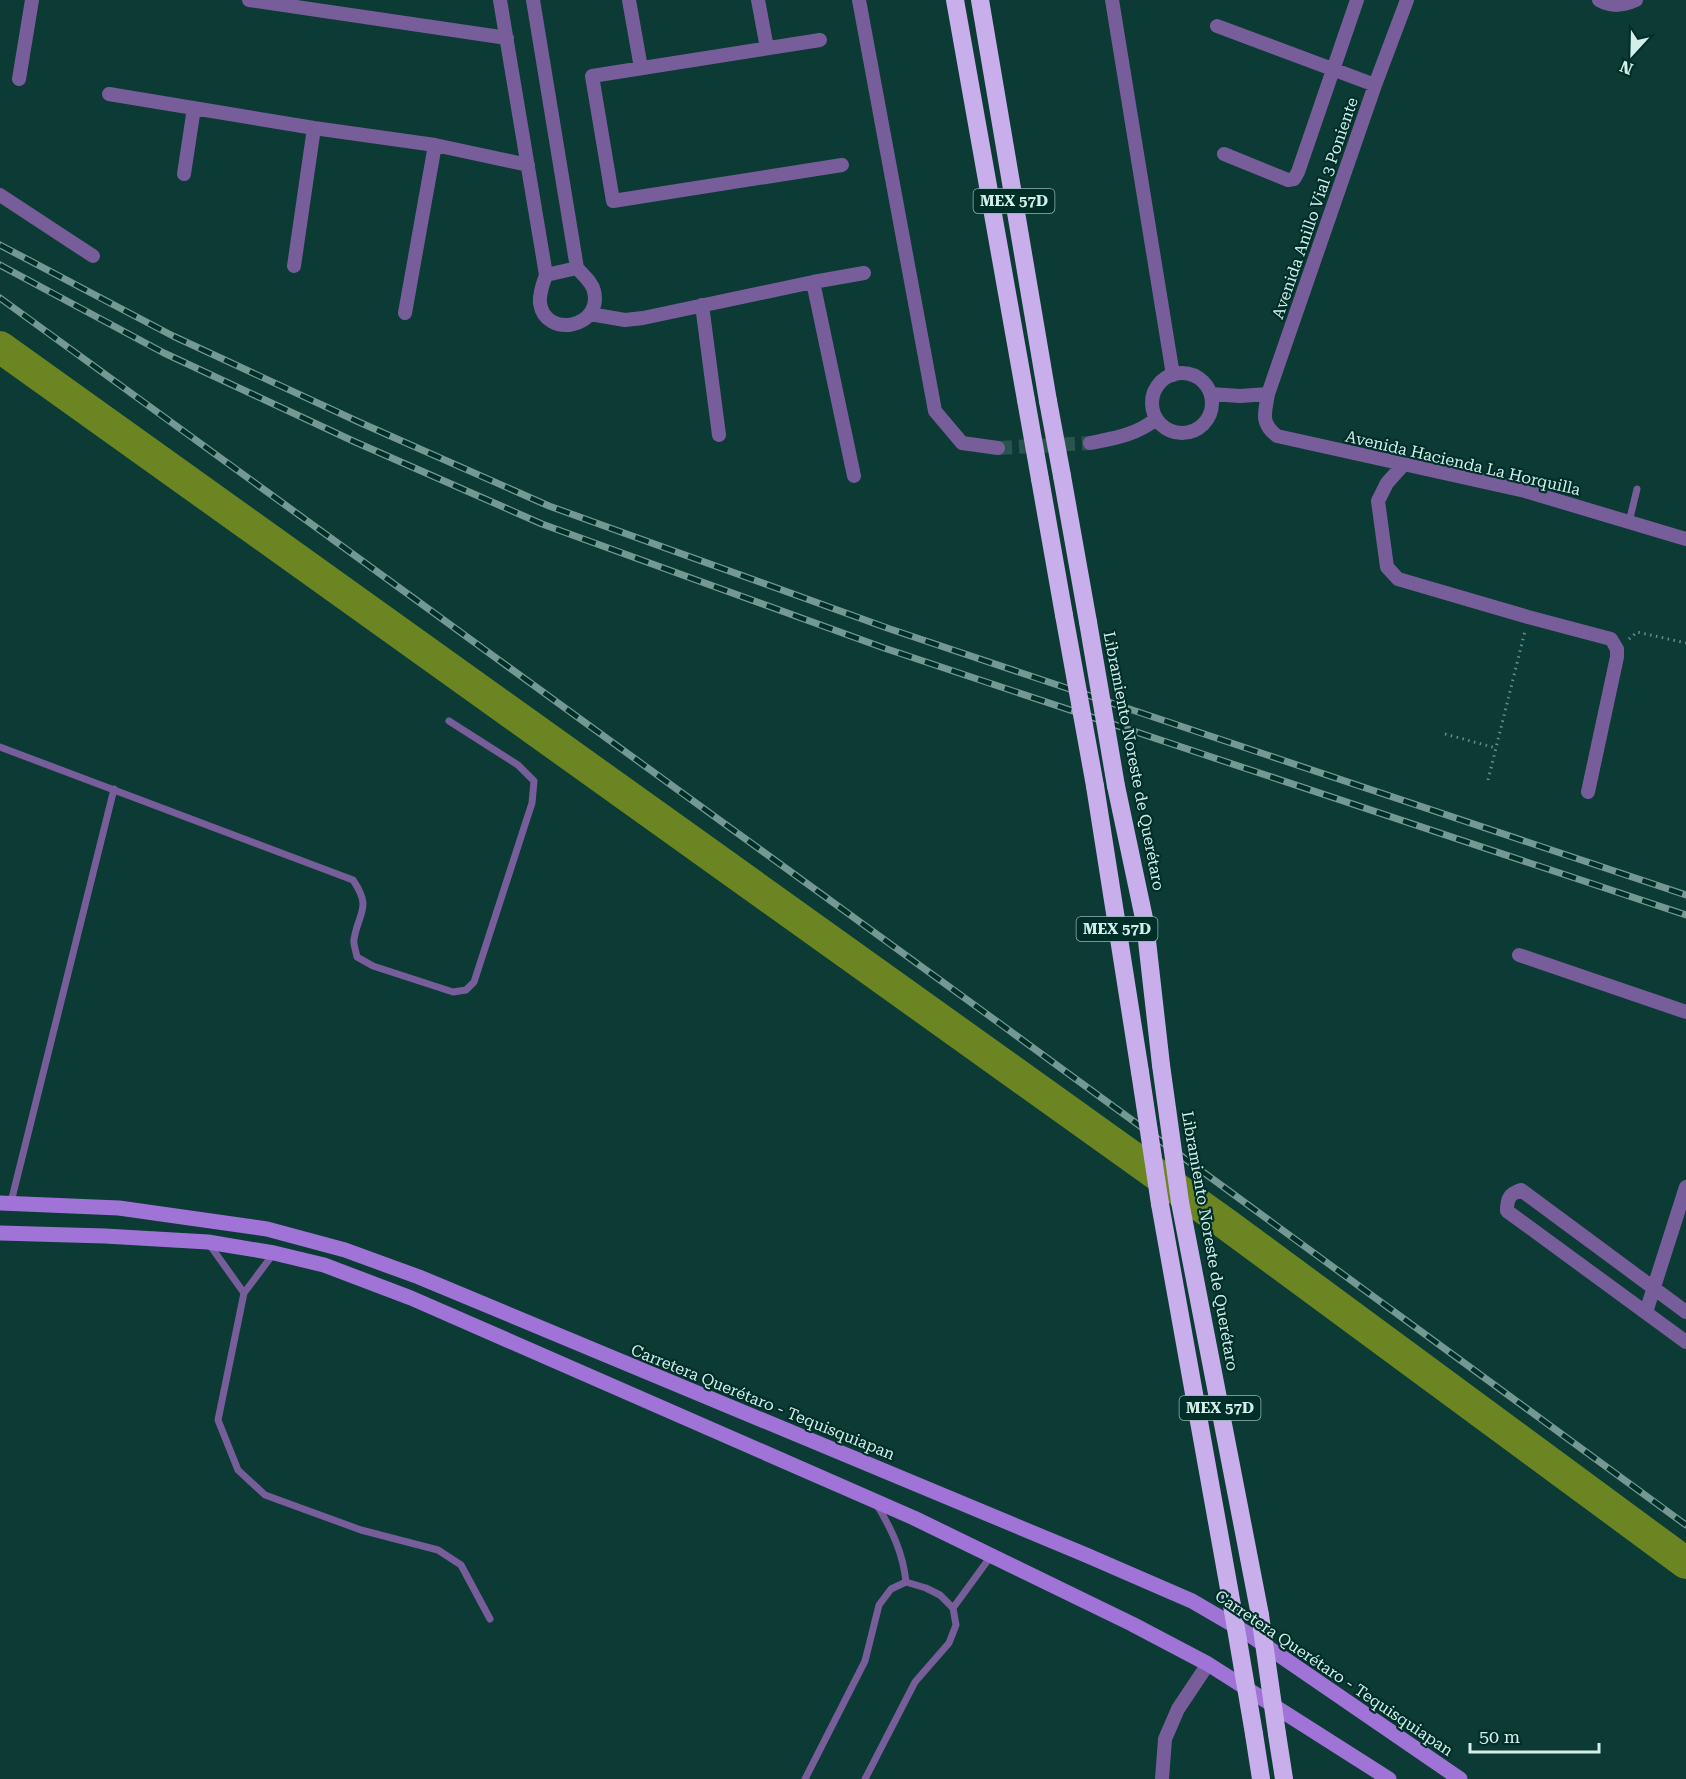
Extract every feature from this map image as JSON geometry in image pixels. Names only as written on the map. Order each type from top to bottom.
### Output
[{"type":"highway","name":"MEX 57D","points":[[955,0],[1095,786],[1160,1204],[1261,1779]]},
{"type":"highway","name":"Libramiento Noreste de Querétaro","points":[[980,0],[1116,786],[1145,923],[1180,1202],[1260,1615],[1284,1779]]},
{"type":"main road","name":"Carretera Querétaro - Tequisquiapan","points":[[6,1203],[119,1208],[267,1229],[345,1250],[419,1277],[1192,1601],[1275,1652],[1460,1779]]},
{"type":"main road","points":[[0,1233],[208,1242],[274,1252],[324,1265],[411,1298],[875,1501],[1132,1624],[1208,1664],[1389,1779]]},
{"type":"street","points":[[20,79],[32,0]]},
{"type":"street","points":[[249,0],[288,3],[507,38]]},
{"type":"street","points":[[501,0],[546,275],[541,290],[540,304],[545,315],[555,324],[568,327],[580,323],[590,314],[595,302],[594,289],[577,268],[533,0]]},
{"type":"street","points":[[629,0],[641,68]]},
{"type":"street","points":[[758,0],[767,48]]},
{"type":"street","points":[[859,0],[934,411],[962,442],[998,448]]},
{"type":"street","points":[[1112,0],[1173,375]]},
{"type":"street","points":[[1224,154],[1288,180],[1294,179],[1299,172],[1357,0]]},
{"type":"street","name":"Avenida Anillo Vial 3 Poniente","points":[[1267,429],[1264,417],[1268,394],[1375,85],[1407,0]]},
{"type":"street","points":[[1599,0],[1612,6],[1624,6],[1636,0]]},
{"type":"street","points":[[1217,26],[1375,85]]},
{"type":"street","points":[[820,40],[592,76],[613,201],[842,165]]},
{"type":"street","points":[[109,93],[314,128],[435,145],[528,165]]},
{"type":"street","points":[[184,174],[194,108]]},
{"type":"street","points":[[294,266],[314,128]]},
{"type":"street","points":[[405,313],[435,145]]},
{"type":"street","points":[[0,195],[93,256]]},
{"type":"street","points":[[546,275],[577,268]]},
{"type":"street","points":[[590,314],[625,320],[634,319],[864,273]]},
{"type":"street","points":[[813,282],[854,476]]},
{"type":"street","points":[[702,304],[719,435]]},
{"type":"street","points":[[1185,373],[1196,376],[1211,394],[1212,405],[1209,417],[1202,426],[1192,432],[1180,433],[1168,430],[1156,419],[1152,401],[1155,389],[1162,380],[1173,375],[1185,373]]},
{"type":"street","points":[[1211,394],[1240,396],[1268,394]]},
{"type":"street","points":[[1090,443],[1128,435],[1144,429],[1156,419]]},
{"type":"street","name":"Avenida Hacienda La Horquilla","points":[[1267,429],[1277,436],[1525,491],[1686,539]]},
{"type":"street","points":[[1404,464],[1387,483],[1378,501],[1387,567],[1398,579],[1611,639],[1617,649],[1588,792]]},
{"type":"street","points":[[1519,955],[1686,1012]]},
{"type":"street","points":[[1646,1312],[1686,1187]]},
{"type":"street","points":[[1686,1312],[1521,1190],[1513,1193],[1507,1201],[1507,1211],[1686,1342]]},
{"type":"street","points":[[1162,1779],[1165,1739],[1178,1709],[1208,1664]]},
{"type":"lane","points":[[1629,522],[1637,489]]},
{"type":"lane","points":[[0,747],[353,880],[362,893],[364,908],[354,941],[357,957],[373,966],[453,992],[466,990],[474,982],[532,803],[534,781],[518,765],[449,721]]},
{"type":"lane","points":[[6,1203],[114,789]]},
{"type":"lane","points":[[208,1242],[244,1293]]},
{"type":"lane","points":[[274,1252],[244,1293],[218,1420],[238,1470],[266,1495],[361,1530],[438,1550],[461,1565],[490,1619]]},
{"type":"lane","points":[[875,1501],[897,1540],[904,1560],[906,1582]]},
{"type":"lane","points":[[953,1608],[991,1556]]},
{"type":"lane","points":[[806,1779],[866,1661],[879,1605],[891,1589],[906,1582],[940,1595],[953,1608],[956,1625],[949,1643],[915,1682],[865,1779]]},
{"type":"path","points":[[1488,780],[1528,617]]},
{"type":"path","points":[[1617,649],[1637,632],[1686,643]]},
{"type":"path","points":[[1445,734],[1496,748]]},
{"type":"waterway","points":[[0,347],[1226,1224],[1686,1563]]},
{"type":"tunnel","points":[[998,448],[1090,443]]},
{"type":"railway","points":[[0,245],[173,336],[361,423],[549,506],[890,629],[1686,895]]},
{"type":"railway","points":[[0,265],[164,353],[353,441],[542,524],[884,648],[1686,915]]},
{"type":"railway","points":[[0,298],[1686,1525]]}]
